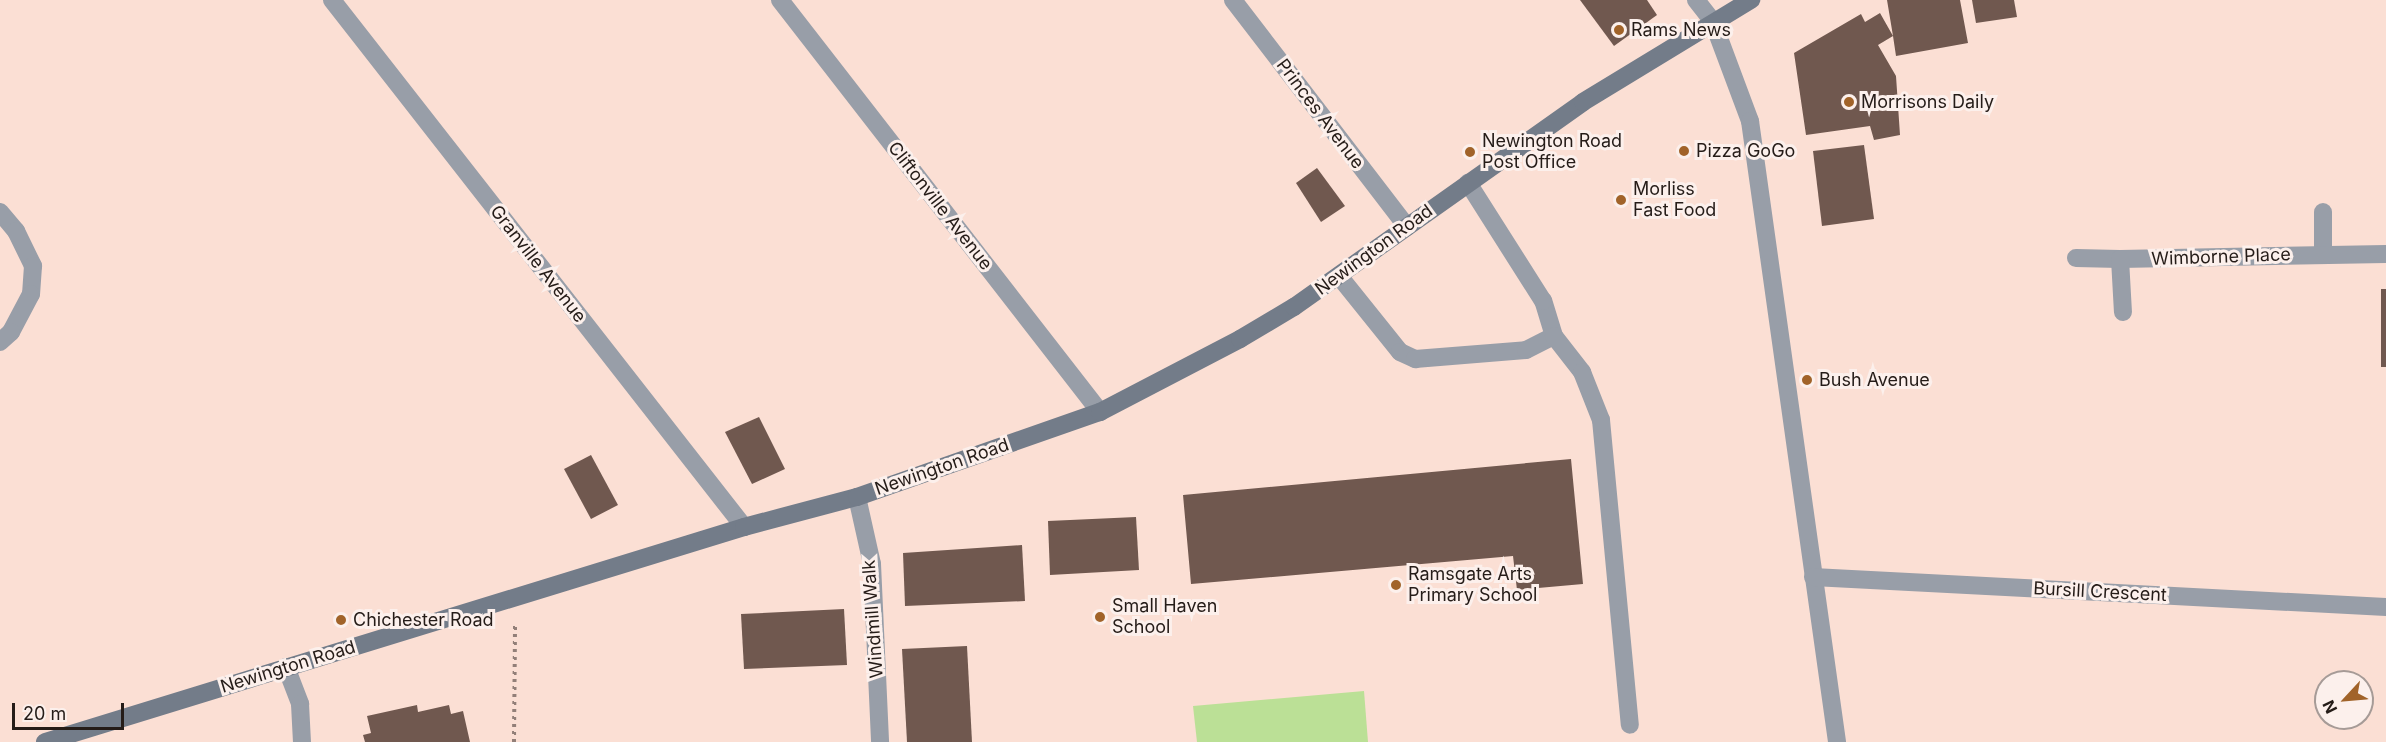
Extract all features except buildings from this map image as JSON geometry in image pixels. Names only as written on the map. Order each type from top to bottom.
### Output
[{"type":"main road","name":"Newington Road","points":[[45,742],[744,527],[857,498],[1100,412],[1240,339],[1294,307],[1583,102],[1751,0]]},
{"type":"street","name":"Granville Avenue","points":[[332,0],[744,527]]},
{"type":"street","name":"Cliftonville Avenue","points":[[780,0],[1100,412]]},
{"type":"street","name":"Princes Avenue","points":[[1233,0],[1407,227]]},
{"type":"street","points":[[1696,0],[1713,22],[1750,121],[1837,742]]},
{"type":"street","points":[[1468,183],[1543,301],[1554,336],[1582,372],[1601,420],[1630,725]]},
{"type":"street","points":[[0,212],[15,231],[33,266],[31,294],[11,332],[0,342]]},
{"type":"street","points":[[2323,212],[2323,254]]},
{"type":"street","name":"Wimborne Place","points":[[2076,258],[2120,260],[2386,254]]},
{"type":"street","points":[[2120,260],[2123,312]]},
{"type":"street","points":[[1339,276],[1400,352],[1415,359],[1526,350],[1554,336]]},
{"type":"street","name":"Windmill Walk","points":[[857,498],[872,564],[880,742]]},
{"type":"street","name":"Bursill Crescent","points":[[1813,577],[2386,607]]},
{"type":"street","points":[[286,667],[300,704],[302,742]]},
{"type":"path","points":[[514,742],[515,598]]},
{"type":"green space","points":[[1364,691],[1368,742],[1197,742],[1193,706]]},
{"type":"place","name":"Rams News","points":[[1619,30]]},
{"type":"place","name":"Morrisons Daily","points":[[1849,102]]},
{"type":"place","name":"Pizza GoGo","points":[[1684,151]]},
{"type":"place","name":"Newington Road Post Office","points":[[1470,152]]},
{"type":"place","name":"Morliss Fast Food","points":[[1621,200]]},
{"type":"place","name":"Bush Avenue","points":[[1807,380]]},
{"type":"place","name":"Ramsgate Arts Primary School","points":[[1396,585]]},
{"type":"place","name":"Small Haven School","points":[[1100,617]]},
{"type":"place","name":"Chichester Road","points":[[341,620]]}]
